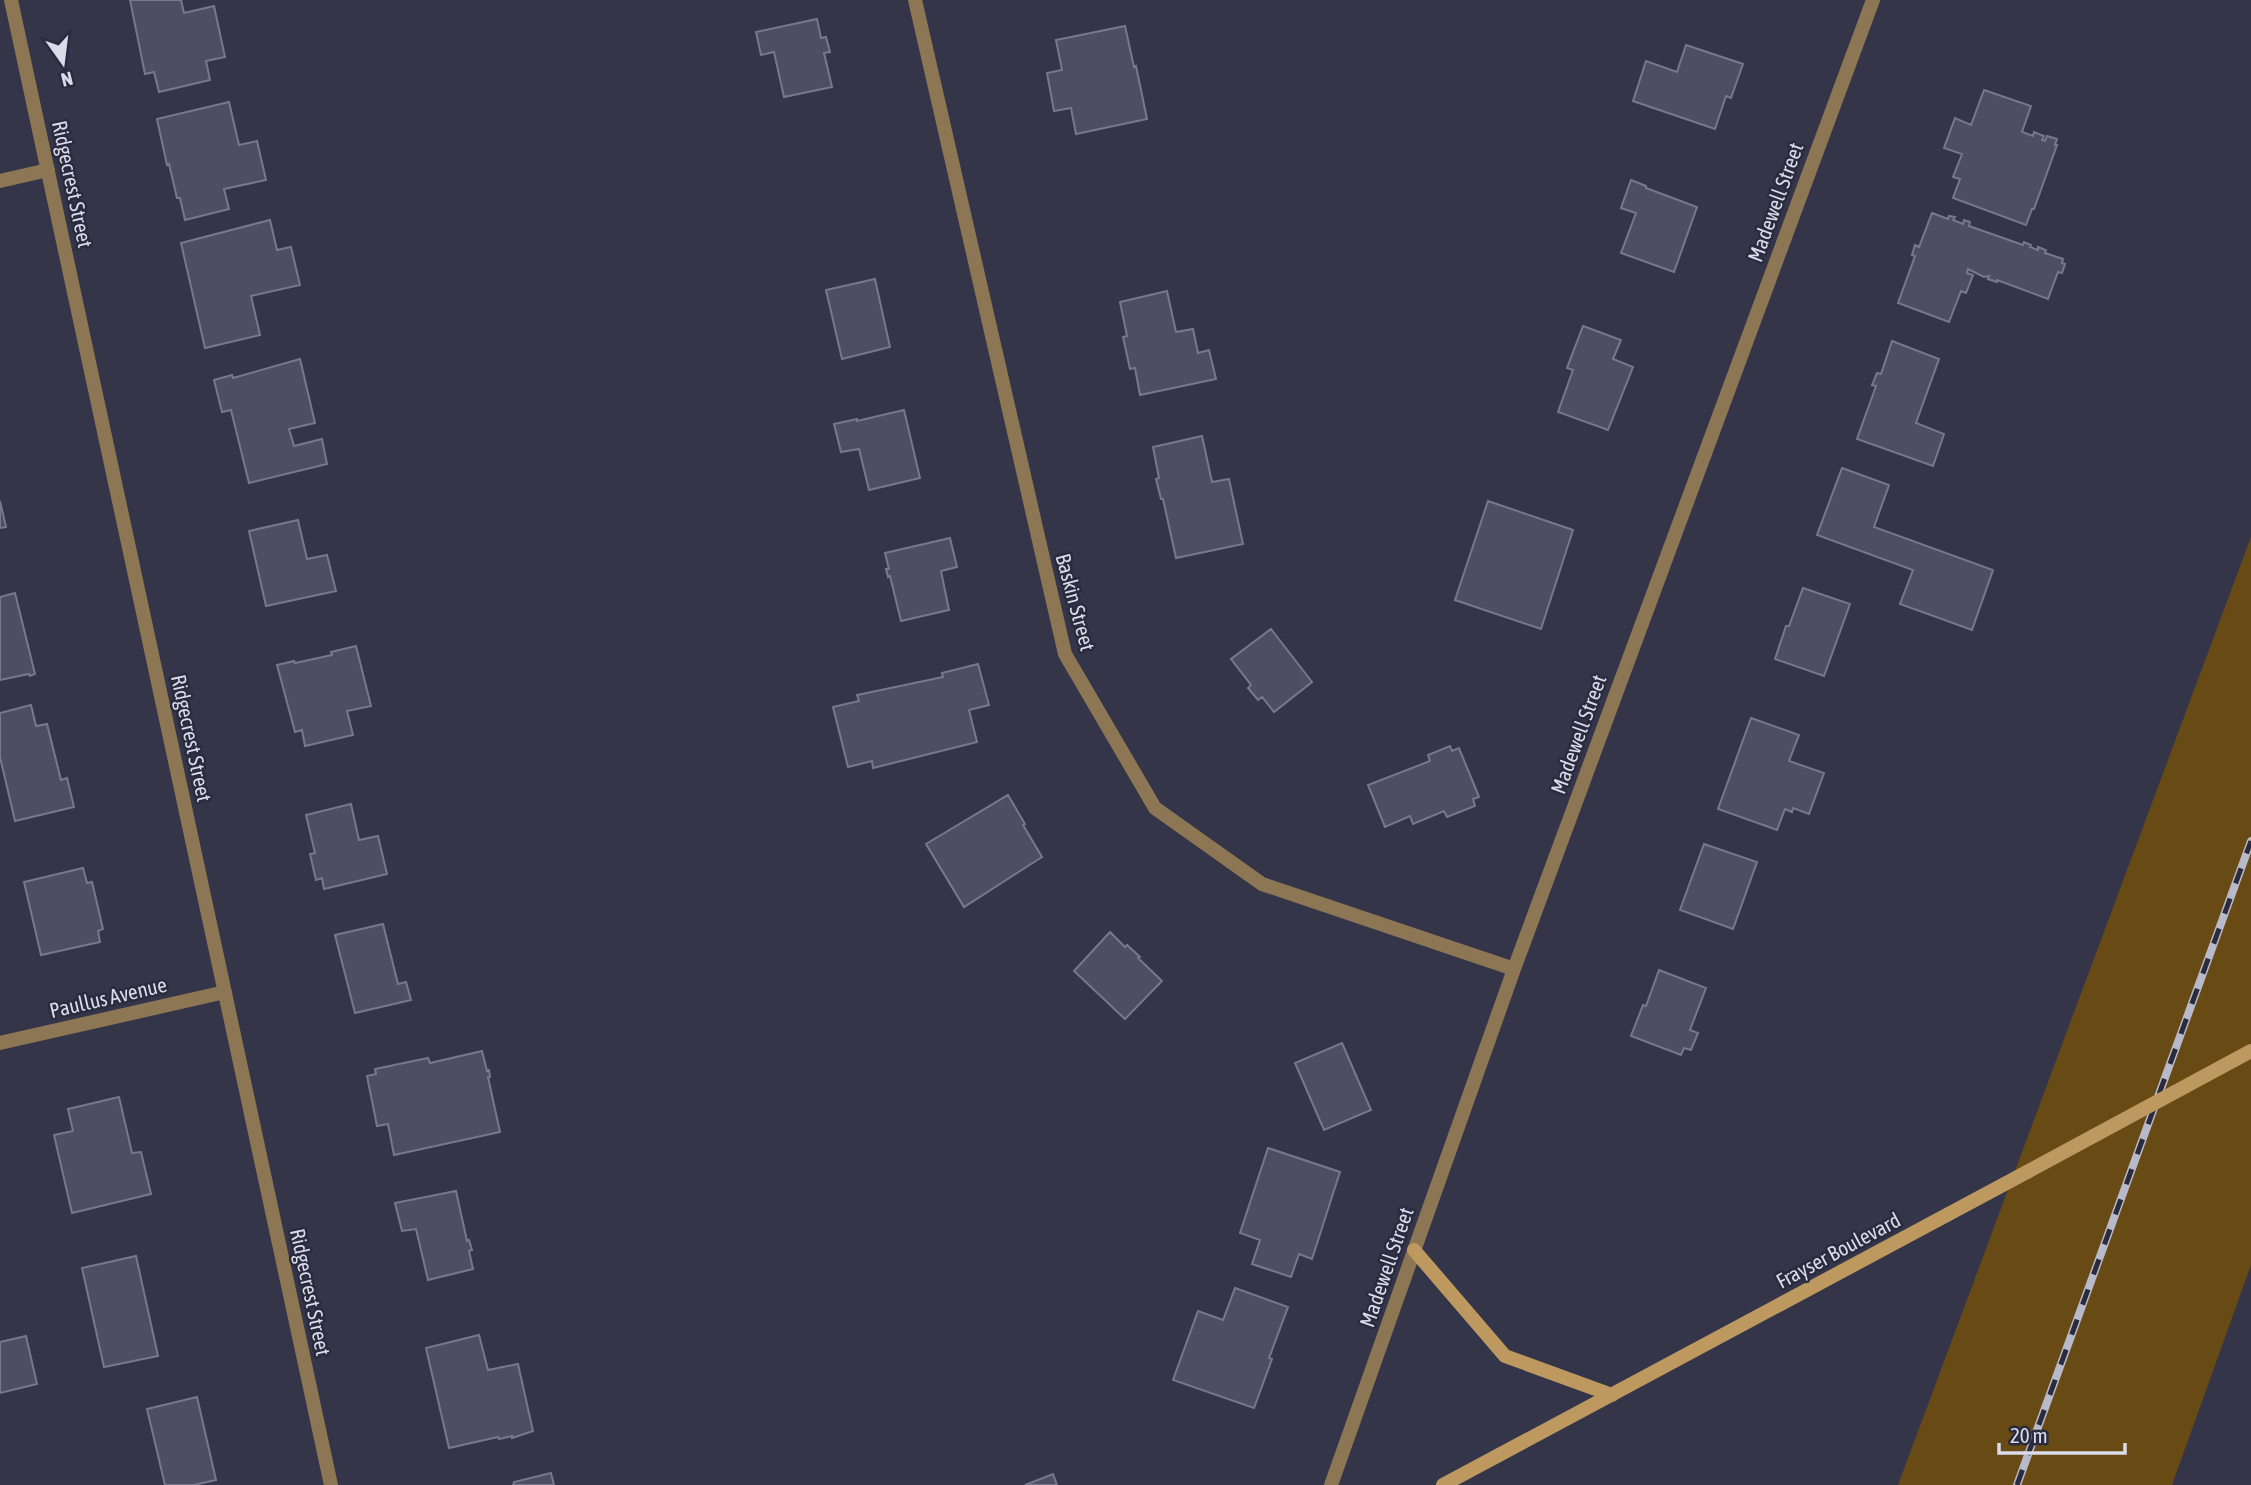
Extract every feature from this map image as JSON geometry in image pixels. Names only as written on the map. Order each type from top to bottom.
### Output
[{"type":"main road","name":"Frayser Boulevard","points":[[1443,1485],[2251,1051]]},
{"type":"main road","points":[[1414,1250],[1506,1356],[1612,1395]]},
{"type":"street","name":"Ridgecrest Street","points":[[11,0],[331,1485]]},
{"type":"street","name":"Baskin Street","points":[[915,0],[1065,654],[1155,808],[1262,884],[1514,969]]},
{"type":"street","name":"Madewell Street","points":[[1331,1485],[1514,969],[1873,0]]},
{"type":"street","points":[[0,181],[48,170]]},
{"type":"street","name":"Paullus Avenue","points":[[0,1043],[225,992]]},
{"type":"shaded area","points":[[2251,537],[2251,1265],[2172,1485],[1898,1485]]},
{"type":"building","points":[[130,0],[181,0],[184,13],[214,6],[225,57],[206,61],[210,80],[159,92],[154,72],[145,74]]},
{"type":"building","points":[[817,19],[821,38],[826,37],[830,52],[824,53],[832,87],[784,97],[774,52],[761,55],[756,32]]},
{"type":"building","points":[[1125,26],[1147,119],[1076,134],[1071,108],[1054,111],[1047,73],[1062,70],[1056,40]]},
{"type":"building","points":[[1686,45],[1743,64],[1731,98],[1726,96],[1715,129],[1633,101],[1646,61],[1677,72]]},
{"type":"building","points":[[1984,90],[2031,106],[2022,132],[2033,136],[2034,132],[2044,136],[2042,140],[2045,141],[2047,136],[2057,139],[2034,209],[2026,225],[1953,198],[1960,179],[1953,177],[1962,154],[1944,148],[1955,118],[1971,125]]},
{"type":"building","points":[[229,102],[239,145],[257,141],[266,180],[224,189],[229,209],[185,220],[169,164],[167,165],[157,119]]},
{"type":"building","points":[[1631,180],[1697,207],[1674,272],[1621,253],[1636,213],[1621,208]]},
{"type":"building","points":[[1932,213],[1948,219],[1949,216],[1955,217],[1953,220],[1963,224],[1964,220],[1970,222],[1969,226],[2023,245],[2024,242],[2031,245],[2030,247],[2038,250],[2038,247],[2046,250],[2045,253],[2063,259],[2062,263],[2065,264],[2062,273],[2058,272],[2048,299],[1988,279],[1989,276],[1984,277],[1968,269],[1967,273],[1973,275],[1966,293],[1961,291],[1949,322],[1898,303],[1915,256],[1912,255],[1915,245],[1919,247]]},
{"type":"building","points":[[270,220],[277,250],[291,247],[300,285],[251,296],[260,335],[205,348],[181,243]]},
{"type":"building","points":[[875,279],[890,347],[842,359],[826,290]]},
{"type":"building","points":[[1167,291],[1176,332],[1193,329],[1198,353],[1209,350],[1216,379],[1140,395],[1135,368],[1130,369],[1123,337],[1127,336],[1120,302]]},
{"type":"building","points":[[1583,326],[1621,340],[1613,359],[1633,367],[1608,430],[1558,412],[1573,370],[1567,368]]},
{"type":"building","points":[[1892,341],[1939,359],[1916,423],[1944,434],[1933,466],[1857,439],[1876,386],[1872,385],[1877,373],[1881,374]]},
{"type":"building","points":[[300,359],[315,423],[289,429],[294,446],[322,439],[327,464],[249,483],[231,410],[222,412],[214,380],[232,375],[233,378]]},
{"type":"building","points":[[904,410],[920,478],[869,490],[859,449],[841,452],[834,424]]},
{"type":"building","points":[[1202,436],[1212,482],[1229,479],[1243,544],[1176,558],[1156,479],[1159,478],[1153,447]]},
{"type":"building","points":[[1842,468],[1889,485],[1874,527],[1993,570],[1972,630],[1900,604],[1913,570],[1817,535]]},
{"type":"building","points":[[0,501],[6,527],[0,528]]},
{"type":"building","points":[[1488,501],[1573,530],[1541,629],[1455,600]]},
{"type":"building","points":[[298,520],[307,559],[327,555],[336,591],[266,606],[249,531]]},
{"type":"building","points":[[950,538],[957,567],[941,571],[949,610],[901,621],[886,569],[889,569],[885,553]]},
{"type":"building","points":[[1803,588],[1850,604],[1824,676],[1775,659]]},
{"type":"building","points":[[15,593],[35,674],[0,680],[0,597]]},
{"type":"building","points":[[1271,629],[1312,682],[1274,712],[1262,697],[1258,700],[1248,688],[1251,685],[1231,659]]},
{"type":"building","points":[[356,646],[371,706],[347,711],[353,735],[305,746],[302,730],[295,732],[277,665],[332,655],[331,652]]},
{"type":"building","points":[[978,664],[989,705],[969,710],[977,742],[873,768],[872,761],[848,767],[833,707],[859,701],[857,695],[943,677],[942,673]]},
{"type":"building","points":[[31,705],[36,726],[47,724],[61,780],[67,778],[74,807],[15,821],[0,757],[0,713]]},
{"type":"building","points":[[1751,718],[1799,735],[1789,761],[1824,773],[1809,814],[1793,808],[1792,812],[1785,809],[1777,830],[1718,809]]},
{"type":"building","points":[[1450,746],[1452,751],[1459,748],[1479,797],[1473,799],[1475,806],[1447,817],[1444,811],[1413,824],[1410,816],[1385,827],[1368,785],[1430,761],[1428,755]]},
{"type":"building","points":[[1008,795],[1042,857],[964,907],[926,844]]},
{"type":"building","points":[[351,804],[359,840],[378,836],[387,874],[324,889],[322,878],[316,880],[310,854],[315,853],[306,815]]},
{"type":"building","points":[[1704,844],[1757,862],[1733,929],[1680,910]]},
{"type":"building","points":[[83,868],[87,883],[92,882],[103,929],[98,931],[100,942],[41,955],[24,882]]},
{"type":"building","points":[[383,924],[398,984],[406,982],[411,1000],[355,1013],[335,935]]},
{"type":"building","points":[[1110,932],[1140,957],[1138,958],[1162,981],[1125,1019],[1074,971]]},
{"type":"building","points":[[1659,970],[1706,988],[1690,1030],[1698,1033],[1691,1050],[1684,1048],[1681,1055],[1631,1036]]},
{"type":"building","points":[[1342,1043],[1371,1110],[1324,1130],[1295,1063]]},
{"type":"building","points":[[482,1051],[487,1071],[489,1070],[488,1077],[500,1132],[394,1155],[388,1124],[377,1126],[367,1076],[376,1074],[375,1069],[428,1058],[430,1063]]},
{"type":"building","points":[[119,1097],[132,1153],[141,1152],[151,1194],[72,1213],[54,1135],[73,1131],[68,1109]]},
{"type":"building","points":[[1268,1148],[1340,1172],[1312,1259],[1299,1254],[1291,1277],[1252,1264],[1260,1240],[1240,1233]]},
{"type":"building","points":[[456,1191],[467,1241],[469,1240],[472,1250],[469,1251],[473,1269],[428,1280],[416,1229],[402,1231],[395,1203]]},
{"type":"building","points":[[136,1256],[158,1356],[104,1367],[82,1268]]},
{"type":"building","points":[[1235,1288],[1288,1307],[1254,1408],[1173,1380],[1198,1311],[1223,1320]]},
{"type":"building","points":[[479,1335],[488,1370],[518,1364],[533,1431],[512,1438],[498,1437],[449,1448],[426,1348]]},
{"type":"building","points":[[26,1336],[37,1384],[0,1393],[0,1342]]},
{"type":"building","points":[[197,1397],[216,1480],[194,1485],[165,1485],[147,1409]]},
{"type":"building","points":[[551,1473],[554,1485],[513,1485],[514,1482]]},
{"type":"building","points":[[1053,1474],[1057,1485],[1025,1485]]},
{"type":"railway","points":[[2017,1485],[2251,841]]}]
